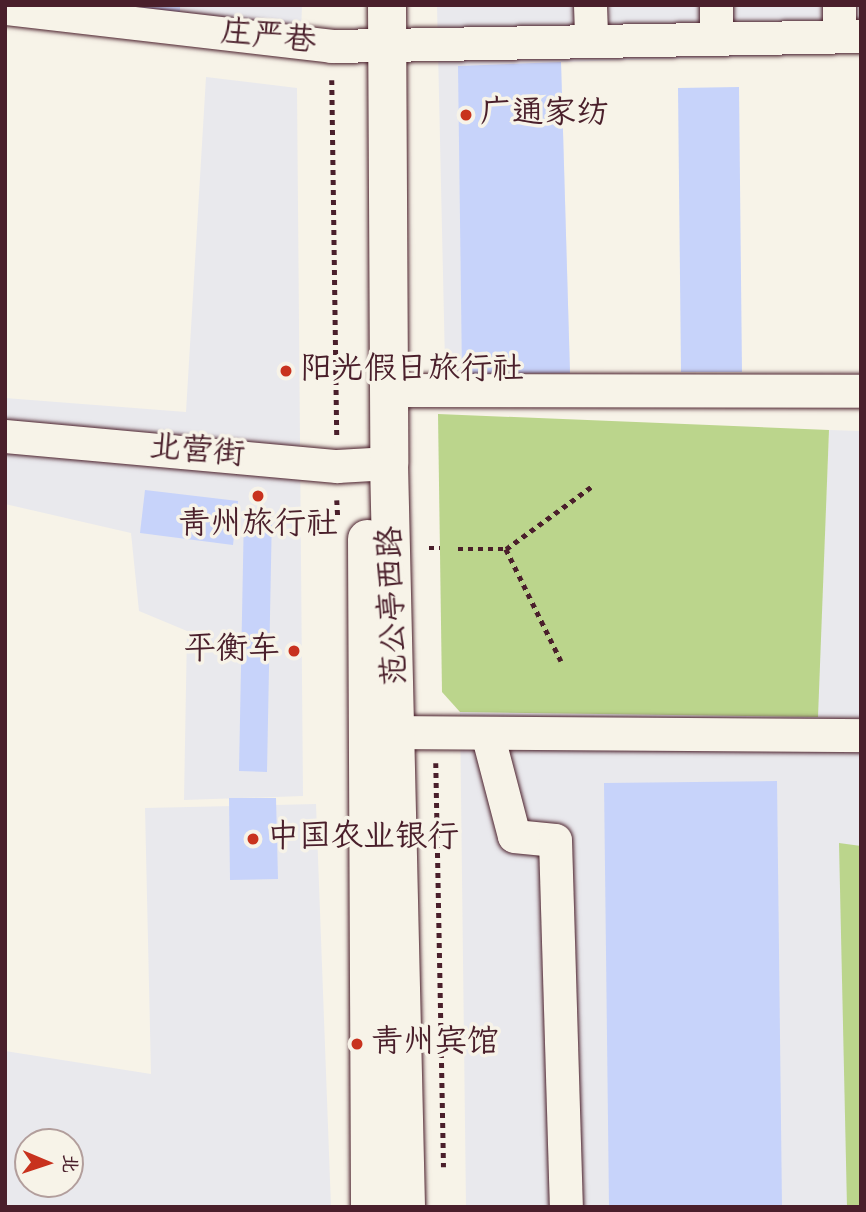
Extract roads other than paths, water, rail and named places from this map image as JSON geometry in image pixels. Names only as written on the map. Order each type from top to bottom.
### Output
[{"type":"main road","name":"范公亭西路","points":[[376,23],[390,390],[378,464],[400,732],[406,1207]]},
{"type":"main road","name":"范公亭西路","points":[[370,1207],[378,464],[376,23]]},
{"type":"street","name":"庄严巷","points":[[5,8],[331,46],[376,23],[716,21],[846,26]]},
{"type":"street","points":[[390,390],[861,391]]},
{"type":"street","name":"北营街","points":[[5,436],[378,464]]},
{"type":"street","points":[[400,732],[861,735]]},
{"type":"street","points":[[487,733],[514,836],[555,840],[566,1207]]},
{"type":"place","name":"广通家纺","points":[[466,115]]},
{"type":"place","name":"阳光假日旅行社","points":[[286,371]]},
{"type":"place","name":"青州旅行社","points":[[258,496]]},
{"type":"place","name":"平衡车","points":[[294,651]]},
{"type":"place","name":"中国农业银行","points":[[253,839]]},
{"type":"place","name":"青州宾馆","points":[[357,1044]]}]
